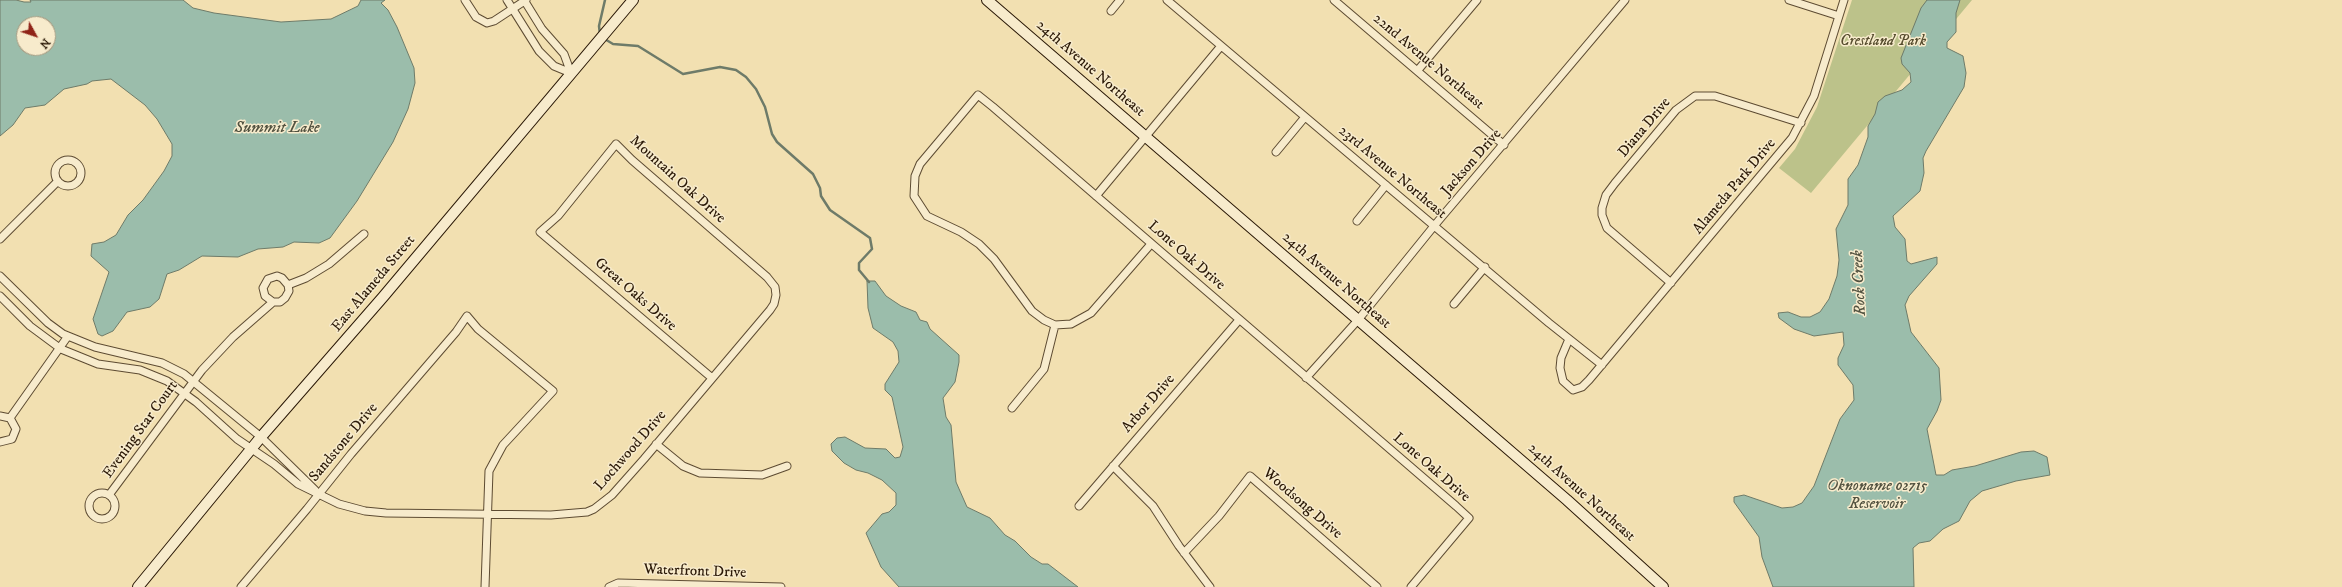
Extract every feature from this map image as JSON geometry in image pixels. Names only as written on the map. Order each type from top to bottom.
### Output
[{"type":"street","points":[[465,0],[476,17],[484,22],[494,21],[525,0],[542,29],[564,54],[571,73]]},
{"type":"street","points":[[507,0],[539,51],[554,66],[571,73]]},
{"type":"street","name":"East Alameda Street","points":[[138,587],[264,441],[383,297],[634,0]]},
{"type":"street","name":"24th Avenue Northeast","points":[[987,0],[1567,500],[1663,587]]},
{"type":"street","points":[[1111,11],[1120,0]]},
{"type":"street","name":"23rd Avenue Northeast","points":[[1167,0],[1484,268],[1602,365]]},
{"type":"street","name":"22nd Avenue Northeast","points":[[1334,0],[1418,70],[1504,145]]},
{"type":"street","points":[[1418,70],[1477,0]]},
{"type":"street","name":"Jackson Drive","points":[[1306,378],[1358,320],[1434,226],[1625,0]]},
{"type":"street","points":[[1789,0],[1839,16]]},
{"type":"street","name":"Alameda Park Drive","points":[[1569,339],[1561,358],[1560,368],[1563,381],[1573,390],[1582,387],[1602,365],[1786,147],[1801,123],[1814,96],[1844,0]]},
{"type":"street","points":[[1096,196],[1221,46]]},
{"type":"street","name":"Lone Oak Drive","points":[[1055,325],[1044,320],[1032,311],[994,259],[979,244],[961,232],[927,216],[914,196],[915,176],[920,164],[978,95],[1469,518],[1411,587]]},
{"type":"street","name":"Diana Drive","points":[[1671,283],[1607,228],[1602,215],[1603,201],[1615,183],[1676,110],[1695,96],[1715,96],[1801,123]]},
{"type":"street","points":[[1276,152],[1305,116]]},
{"type":"street","name":"Mountain Oak Drive","points":[[540,232],[558,216],[616,144],[632,160],[767,277],[776,291],[774,304]]},
{"type":"street","points":[[0,239],[58,182]]},
{"type":"street","points":[[1357,221],[1386,185]]},
{"type":"street","name":"Great Oaks Drive","points":[[540,232],[712,378]]},
{"type":"street","points":[[288,285],[306,278],[329,264],[364,234]]},
{"type":"street","points":[[1012,408],[1044,369],[1055,325],[1071,324],[1091,313],[1151,244]]},
{"type":"street","points":[[1454,304],[1484,268]]},
{"type":"street","name":"Lochwood Drive","points":[[0,276],[48,323],[68,336],[95,347],[162,363],[193,381],[264,441],[318,493]]},
{"type":"street","points":[[277,276],[282,278],[288,285],[289,291],[285,298],[280,302],[272,302],[266,298],[263,292],[265,283],[268,279],[277,276]]},
{"type":"street","name":"Lochwood Drive","points":[[0,296],[30,326],[61,348],[98,364],[134,369],[150,373],[167,381],[184,393],[237,440],[255,451],[298,484],[339,504],[365,511],[551,516],[578,514],[594,509],[612,495],[774,304]]},
{"type":"street","name":"Evening Star Court","points":[[109,495],[193,381],[233,337],[272,302]]},
{"type":"street","name":"Sandstone Drive","points":[[241,587],[318,493],[456,332],[467,316],[484,334],[553,391],[503,445],[494,458],[489,472],[487,514]]},
{"type":"street","name":"Arbor Drive","points":[[1079,506],[1239,320]]},
{"type":"street","points":[[10,418],[61,348],[68,336]]},
{"type":"street","points":[[0,416],[10,418],[15,425],[15,434],[8,441],[0,442]]},
{"type":"street","points":[[656,444],[683,466],[700,473],[762,476],[787,466]]},
{"type":"street","points":[[1112,466],[1153,506],[1184,553],[1210,587]]},
{"type":"street","name":"Woodsong Drive","points":[[1184,553],[1219,516],[1250,476],[1377,587]]},
{"type":"street","points":[[485,587],[487,514]]},
{"type":"street","name":"Waterfront Drive","points":[[609,587],[618,583],[782,587]]},
{"type":"green space","name":"Crestland Park","points":[[1852,0],[1972,0],[1811,193],[1779,168],[1795,149],[1817,107]]},
{"type":"water","name":"Summit Lake","points":[[0,0],[31,2],[30,0],[183,0],[193,8],[214,13],[281,22],[331,19],[358,6],[361,0],[385,0],[381,3],[388,10],[397,27],[414,68],[415,83],[408,109],[393,142],[357,201],[330,238],[319,243],[294,242],[283,247],[258,249],[238,257],[202,256],[179,270],[167,274],[159,299],[150,307],[127,312],[113,331],[102,336],[98,334],[93,319],[109,272],[91,256],[92,244],[104,242],[116,235],[128,215],[143,200],[164,171],[172,156],[172,144],[157,119],[145,105],[111,79],[92,81],[87,84],[64,89],[45,105],[25,108],[13,125],[0,136]]},
{"type":"water","name":"Oknoname 02715 Reservoir","points":[[1927,0],[1960,0],[1956,13],[1956,32],[1947,42],[1947,48],[1963,56],[1966,73],[1964,87],[1923,158],[1924,173],[1920,191],[1893,216],[1895,227],[1905,239],[1907,261],[1911,264],[1937,257],[1937,264],[1909,296],[1905,305],[1911,332],[1939,368],[1941,400],[1927,429],[1936,475],[1944,475],[1952,470],[1975,466],[2021,452],[2034,451],[2047,457],[2050,475],[2016,481],[1982,491],[1970,501],[1959,521],[1943,529],[1930,541],[1919,543],[1913,548],[1914,587],[1773,587],[1762,557],[1759,537],[1734,502],[1734,497],[1744,495],[1782,508],[1793,507],[1802,503],[1814,486],[1840,419],[1854,400],[1853,385],[1838,365],[1838,358],[1844,345],[1843,332],[1814,336],[1794,329],[1779,318],[1778,313],[1788,312],[1801,317],[1810,317],[1820,312],[1829,299],[1837,276],[1839,260],[1836,229],[1848,205],[1848,179],[1858,165],[1868,137],[1868,126],[1875,114],[1878,102],[1885,96],[1902,90],[1911,82],[1910,73],[1902,64],[1901,58],[1921,8]]},
{"type":"water","points":[[867,281],[875,281],[886,296],[901,306],[916,312],[920,320],[927,322],[930,329],[959,355],[955,382],[943,398],[946,417],[951,425],[956,482],[967,507],[990,518],[1005,535],[1015,541],[1031,557],[1042,564],[1048,564],[1078,587],[899,587],[881,567],[866,533],[882,514],[889,512],[896,505],[896,493],[882,480],[868,473],[856,470],[844,463],[832,451],[831,444],[837,438],[845,437],[865,448],[886,449],[895,458],[900,457],[903,447],[892,397],[885,390],[885,384],[899,362],[898,351],[893,342],[873,328],[868,308]]},
{"type":"waterway","points":[[600,35],[599,26],[605,0]]},
{"type":"waterway","points":[[603,38],[613,44],[638,46],[683,74],[720,67],[736,70],[746,77],[756,89],[765,107],[772,134],[777,142],[813,174],[820,188],[821,196],[830,210],[870,238],[872,249],[859,263],[859,270],[869,282]]},
{"type":"water label","name":"Rock Creek","points":[[1860,283]]}]
